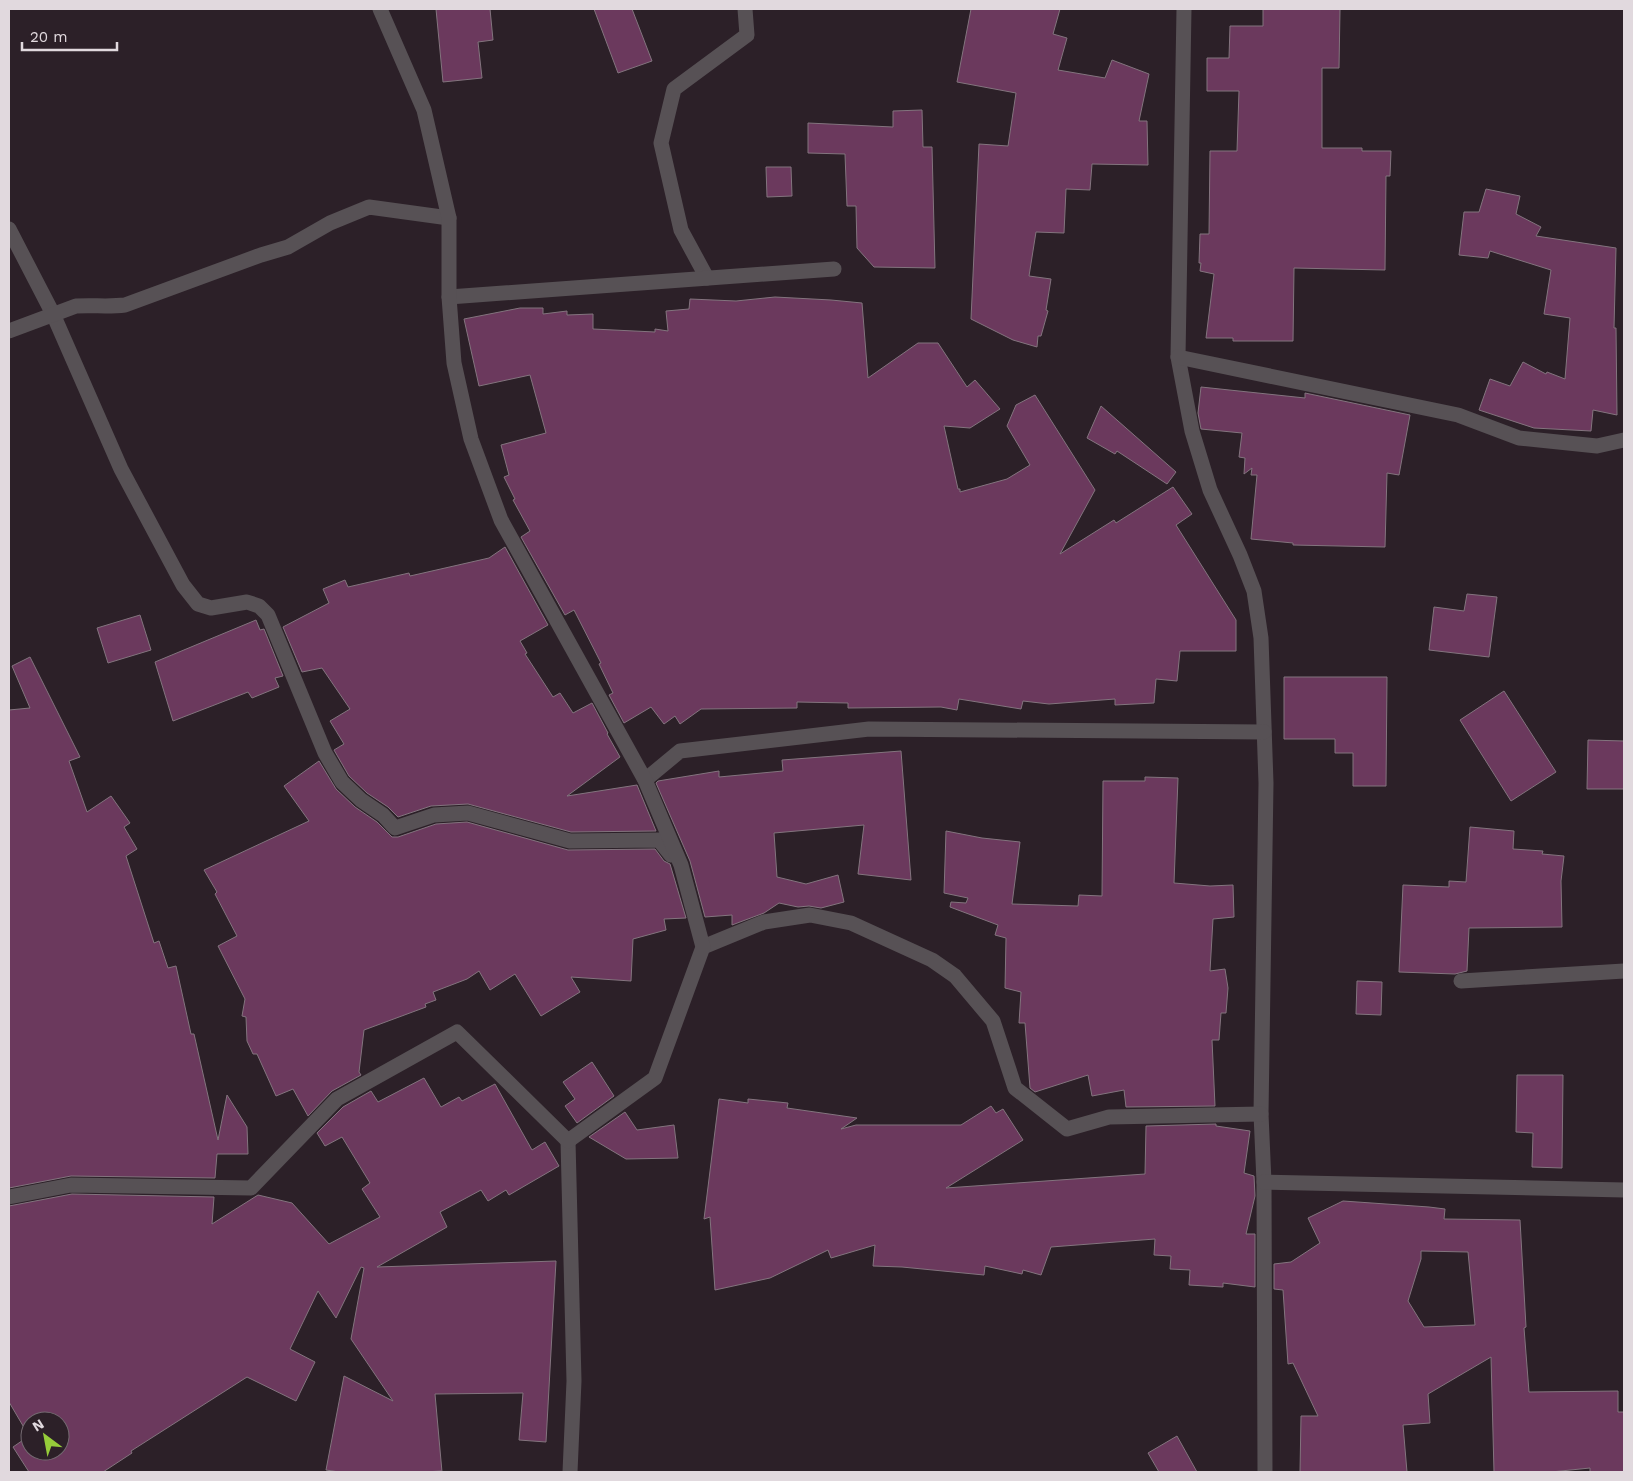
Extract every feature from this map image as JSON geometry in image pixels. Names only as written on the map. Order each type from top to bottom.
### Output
[{"type":"street","points":[[380,9],[424,110],[449,218],[449,298],[454,363],[469,430],[501,520],[645,780],[681,865],[703,947],[655,1078],[568,1141]]},
{"type":"street","points":[[707,278],[681,230],[661,143],[674,89],[747,35],[745,9]]},
{"type":"street","points":[[1184,9],[1178,357],[1192,431],[1210,490],[1240,555],[1254,591],[1261,638],[1266,783],[1260,1114],[1264,1182],[1264,1472]]},
{"type":"street","points":[[9,331],[76,306],[109,307],[126,305],[261,255],[288,247],[330,223],[369,207],[449,218]]},
{"type":"street","points":[[9,229],[53,314],[122,469],[183,585],[198,604],[211,608],[247,602],[259,606],[268,615],[325,753],[342,782],[361,800],[383,815],[395,828],[434,815],[468,813],[570,841],[659,840],[681,865]]},
{"type":"street","points":[[449,298],[834,268]]},
{"type":"street","points":[[1178,357],[1458,415],[1519,438],[1597,446],[1624,440]]},
{"type":"street","points":[[645,780],[680,751],[869,728],[1264,732]]},
{"type":"street","points":[[703,947],[764,922],[810,915],[851,923],[932,960],[955,976],[993,1021],[1015,1088],[1067,1129],[1110,1117],[1260,1114]]},
{"type":"street","points":[[1461,981],[1624,971]]},
{"type":"street","points":[[9,1197],[71,1185],[251,1188],[337,1099],[457,1032],[568,1141],[574,1380],[570,1472]]},
{"type":"street","points":[[1264,1182],[1624,1190]]},
{"type":"building","points":[[436,9],[490,9],[493,40],[478,42],[482,78],[443,82]]},
{"type":"building","points":[[594,9],[632,9],[652,61],[618,73]]},
{"type":"building","points":[[971,9],[1060,9],[1053,34],[1067,38],[1058,70],[1105,78],[1112,60],[1149,74],[1139,121],[1147,121],[1148,165],[1092,164],[1090,190],[1066,189],[1064,233],[1036,232],[1029,276],[1051,279],[1046,310],[1048,311],[1041,336],[1038,336],[1037,347],[1013,340],[971,319],[979,144],[1008,146],[1016,93],[957,82]]},
{"type":"building","points":[[1263,9],[1340,9],[1339,68],[1322,68],[1322,148],[1362,148],[1362,151],[1391,151],[1390,176],[1386,176],[1385,270],[1294,268],[1293,341],[1233,341],[1233,338],[1206,338],[1214,274],[1200,271],[1201,263],[1199,263],[1200,234],[1209,234],[1210,151],[1237,151],[1239,91],[1207,91],[1207,58],[1229,58],[1230,26],[1263,26]]},
{"type":"building","points":[[922,110],[923,147],[932,147],[935,268],[874,267],[857,248],[856,206],[847,206],[845,154],[808,153],[808,123],[893,127],[893,111]]},
{"type":"building","points":[[766,167],[791,167],[792,196],[767,197]]},
{"type":"building","points":[[1486,189],[1520,196],[1516,214],[1541,227],[1536,236],[1616,248],[1614,328],[1616,328],[1617,415],[1593,410],[1591,431],[1534,428],[1479,410],[1490,379],[1510,386],[1523,362],[1546,374],[1547,372],[1565,379],[1570,318],[1544,314],[1551,270],[1490,251],[1488,258],[1459,255],[1464,212],[1479,212]]},
{"type":"building","points":[[775,297],[862,303],[868,378],[918,343],[938,343],[967,387],[975,380],[1000,409],[970,428],[944,426],[960,492],[1007,479],[1030,465],[1007,426],[1016,405],[1035,395],[1095,490],[1060,554],[1114,520],[1116,523],[1173,487],[1192,514],[1176,525],[1236,620],[1236,651],[1180,651],[1177,681],[1156,679],[1154,703],[1115,705],[1115,699],[1049,704],[1023,701],[1021,709],[959,699],[957,710],[941,707],[848,708],[848,703],[797,702],[797,708],[701,709],[680,724],[675,716],[664,724],[651,707],[624,723],[609,695],[613,693],[599,664],[601,663],[574,610],[565,615],[521,537],[530,531],[513,500],[515,499],[504,477],[509,475],[501,445],[546,433],[530,375],[479,386],[464,319],[520,308],[543,308],[543,314],[567,311],[567,315],[593,314],[593,329],[655,332],[655,329],[668,331],[666,311],[689,309],[690,299],[736,301]]},
{"type":"building","points":[[1201,387],[1305,398],[1305,393],[1410,415],[1399,475],[1387,473],[1385,547],[1293,545],[1293,543],[1251,539],[1257,475],[1251,475],[1252,468],[1244,474],[1245,458],[1239,457],[1242,433],[1201,429],[1198,413]]},
{"type":"building","points":[[1101,406],[1176,472],[1167,484],[1117,451],[1115,454],[1087,438]]},
{"type":"building","points":[[505,547],[548,625],[520,641],[527,653],[525,654],[553,697],[560,693],[573,713],[592,703],[620,757],[567,796],[637,785],[656,831],[571,832],[468,804],[431,806],[398,817],[349,776],[334,750],[344,744],[330,721],[350,709],[322,668],[302,672],[283,627],[329,603],[323,589],[345,580],[348,587],[409,573],[410,576],[489,558]]},
{"type":"building","points":[[1467,594],[1497,597],[1489,657],[1429,650],[1434,607],[1464,611]]},
{"type":"building","points":[[140,615],[151,650],[108,663],[97,628]]},
{"type":"building","points":[[256,620],[260,630],[264,629],[283,676],[275,678],[279,687],[252,698],[248,692],[173,721],[155,662]]},
{"type":"building","points":[[30,657],[80,757],[69,761],[87,812],[111,796],[130,823],[124,827],[137,849],[126,856],[154,943],[159,941],[168,968],[176,966],[191,1034],[194,1034],[218,1140],[227,1095],[247,1127],[248,1154],[217,1154],[215,1178],[71,1176],[9,1188],[9,710],[30,708],[12,666]]},
{"type":"building","points":[[1284,677],[1387,677],[1386,786],[1353,786],[1353,753],[1335,753],[1335,739],[1284,739]]},
{"type":"building","points":[[1504,691],[1556,772],[1511,801],[1460,720]]},
{"type":"building","points":[[1588,740],[1624,741],[1624,789],[1587,789]]},
{"type":"building","points":[[901,751],[911,880],[858,874],[864,825],[774,833],[777,877],[806,884],[838,875],[844,902],[821,908],[798,907],[779,903],[764,913],[732,925],[732,915],[705,917],[690,861],[656,783],[658,781],[719,771],[719,777],[783,771],[782,760]]},
{"type":"building","points":[[319,761],[336,789],[355,807],[377,822],[392,837],[398,837],[436,824],[467,822],[568,850],[655,849],[664,861],[670,864],[686,918],[664,919],[666,930],[633,939],[631,981],[571,977],[580,992],[541,1016],[515,974],[490,990],[479,971],[467,979],[433,992],[436,1000],[425,1004],[426,1007],[364,1030],[359,1072],[361,1075],[332,1091],[308,1116],[293,1089],[276,1096],[257,1054],[253,1054],[247,1041],[246,1017],[242,1016],[245,999],[218,946],[237,936],[215,894],[217,892],[204,870],[309,821],[284,786]]},
{"type":"building","points":[[1145,777],[1178,778],[1174,883],[1210,886],[1233,885],[1234,917],[1213,919],[1210,971],[1225,969],[1228,988],[1226,1013],[1221,1013],[1219,1040],[1212,1040],[1215,1106],[1126,1107],[1124,1090],[1092,1096],[1088,1075],[1035,1092],[1030,1088],[1025,1023],[1019,1023],[1021,992],[1005,988],[1006,938],[995,935],[998,925],[950,907],[951,902],[966,903],[968,898],[944,893],[946,831],[982,838],[1020,842],[1012,904],[1078,906],[1079,895],[1102,896],[1103,781],[1145,781]]},
{"type":"building","points":[[1470,827],[1514,831],[1513,849],[1543,851],[1542,854],[1564,856],[1561,881],[1562,927],[1469,928],[1467,971],[1455,974],[1399,972],[1403,885],[1449,887],[1449,881],[1466,882]]},
{"type":"building","points":[[1357,981],[1382,982],[1381,1015],[1356,1014]]},
{"type":"building","points":[[592,1062],[614,1096],[577,1123],[565,1106],[575,1099],[563,1082]]},
{"type":"building","points":[[1517,1075],[1563,1075],[1562,1168],[1532,1167],[1533,1133],[1516,1132]]},
{"type":"building","points":[[424,1078],[441,1107],[459,1097],[462,1101],[495,1084],[532,1150],[545,1142],[559,1166],[509,1195],[506,1190],[488,1201],[481,1190],[440,1212],[447,1227],[377,1267],[556,1261],[546,1442],[519,1440],[523,1393],[435,1394],[442,1472],[339,1472],[326,1470],[344,1376],[393,1401],[351,1339],[364,1268],[361,1267],[336,1318],[318,1291],[290,1349],[315,1362],[296,1401],[247,1377],[131,1451],[132,1453],[103,1472],[29,1472],[22,1461],[70,1461],[70,1411],[20,1411],[20,1421],[9,1402],[9,1206],[72,1194],[214,1197],[212,1224],[258,1195],[292,1203],[329,1244],[380,1217],[362,1189],[370,1183],[342,1137],[325,1146],[317,1133],[343,1107],[371,1091],[378,1102]]},
{"type":"building","points":[[719,1099],[748,1103],[748,1099],[788,1103],[787,1108],[857,1118],[841,1129],[856,1125],[961,1125],[991,1106],[996,1113],[1003,1109],[1023,1140],[946,1188],[1145,1174],[1146,1126],[1216,1124],[1216,1126],[1250,1131],[1244,1173],[1254,1176],[1255,1196],[1246,1234],[1255,1234],[1255,1287],[1223,1283],[1223,1287],[1189,1285],[1190,1270],[1170,1269],[1171,1256],[1154,1255],[1155,1239],[1051,1247],[1041,1275],[1023,1270],[1022,1274],[985,1266],[984,1275],[873,1266],[875,1245],[831,1258],[828,1250],[770,1278],[715,1290],[710,1217],[704,1219]]},
{"type":"building","points":[[625,1112],[637,1130],[674,1125],[678,1158],[626,1159],[589,1137]]},
{"type":"building","points":[[1343,1201],[1445,1209],[1444,1219],[1520,1220],[1526,1327],[1524,1328],[1529,1392],[1618,1391],[1618,1412],[1624,1412],[1624,1472],[1590,1472],[1590,1468],[1551,1472],[1494,1472],[1491,1357],[1428,1394],[1430,1423],[1403,1425],[1407,1472],[1300,1472],[1301,1416],[1318,1416],[1293,1363],[1288,1364],[1283,1290],[1274,1289],[1274,1264],[1291,1262],[1320,1243],[1308,1218]],"holes":[[[1421,1251],[1468,1252],[1475,1325],[1424,1327],[1408,1301],[1421,1259]]]},
{"type":"building","points":[[1177,1436],[1197,1472],[1159,1472],[1148,1453]]},
{"type":"building","points":[[20,1442],[20,1458],[13,1447]]}]
